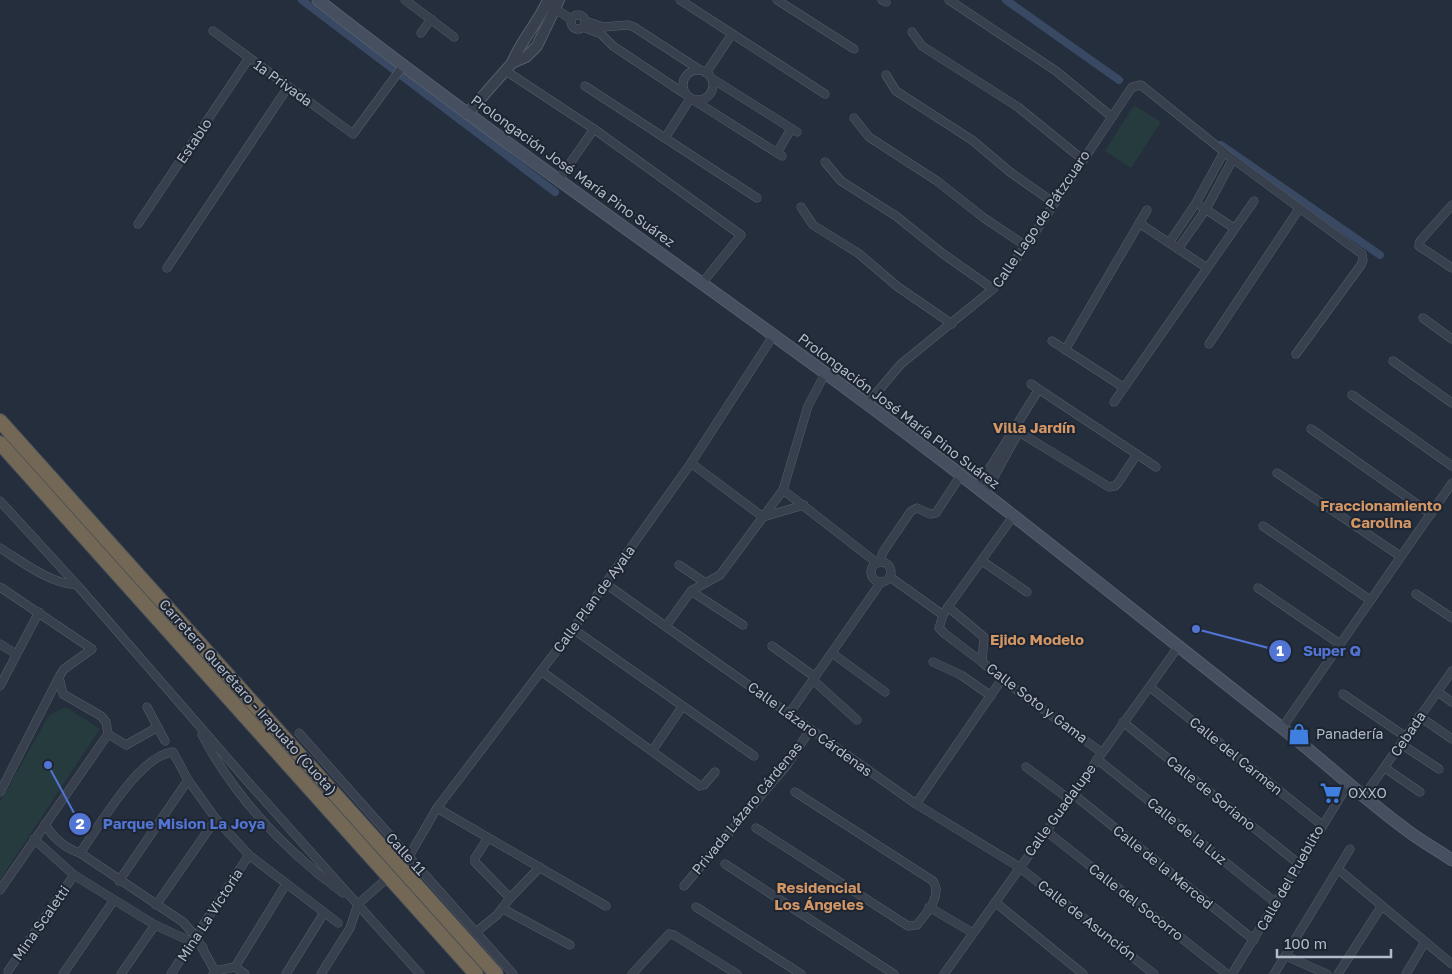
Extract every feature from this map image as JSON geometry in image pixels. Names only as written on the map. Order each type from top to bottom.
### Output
[{"type":"highway","name":"Carretera Querétaro - Irapuato (Cuota)","points":[[0,421],[496,974]]},
{"type":"highway","name":"Carretera Querétaro - Irapuato (Cuota)","points":[[0,442],[476,974]]},
{"type":"main road","name":"Prolongación José María Pino Suárez","points":[[318,0],[467,114],[703,282],[773,336],[868,404],[1014,515],[1282,728],[1406,830],[1452,860]]},
{"type":"street","points":[[405,0],[454,37]]},
{"type":"street","points":[[680,0],[825,94]]},
{"type":"street","points":[[777,0],[854,50]]},
{"type":"street","points":[[948,0],[1056,71],[1112,117]]},
{"type":"street","points":[[551,2],[571,19],[573,28],[579,29],[584,24],[602,30],[628,24],[634,26],[794,131],[779,154],[690,98],[613,46],[602,30]]},
{"type":"street","points":[[509,67],[526,57],[537,46],[551,2]]},
{"type":"street","points":[[467,114],[509,67],[521,42],[538,22],[551,2]]},
{"type":"street","points":[[421,33],[431,19]]},
{"type":"street","name":"1a Privada","points":[[213,31],[353,134],[403,66]]},
{"type":"street","points":[[912,32],[922,46],[1018,107],[1082,159]]},
{"type":"street","points":[[706,74],[732,34]]},
{"type":"street","name":"Establo","points":[[138,224],[249,58]]},
{"type":"street","points":[[509,67],[741,235],[703,282]]},
{"type":"street","points":[[690,98],[683,88],[685,77],[689,73],[706,74]]},
{"type":"street","points":[[690,98],[708,97],[713,84],[706,74]]},
{"type":"street","points":[[886,75],[896,91],[972,140],[1010,172],[1054,203]]},
{"type":"street","name":"Calle Lago de Pátzcuaro","points":[[868,404],[901,364],[994,289],[1026,246],[1082,159],[1136,84],[1141,85],[1224,152]]},
{"type":"street","points":[[585,86],[757,198]]},
{"type":"street","points":[[167,268],[288,87]]},
{"type":"street","points":[[665,138],[690,98]]},
{"type":"street","points":[[854,118],[869,137],[937,181],[984,218],[1026,246]]},
{"type":"street","points":[[559,179],[594,129]]},
{"type":"street","points":[[1169,243],[1196,203],[1224,152],[1360,253],[1363,260],[1296,354]]},
{"type":"street","points":[[1178,249],[1206,209],[1233,159]]},
{"type":"street","points":[[825,162],[841,181],[896,216],[942,253],[994,289]]},
{"type":"street","points":[[1114,402],[1254,201]]},
{"type":"street","points":[[1196,203],[1234,228]]},
{"type":"street","points":[[1452,205],[1420,241],[1419,246],[1452,268]]},
{"type":"street","points":[[801,207],[813,225],[858,253],[898,287],[952,324]]},
{"type":"street","points":[[1209,344],[1299,209]]},
{"type":"street","points":[[1065,350],[1147,210]]},
{"type":"street","points":[[1139,224],[1207,268]]},
{"type":"street","points":[[1423,318],[1452,339]]},
{"type":"street","name":"Calle Plan de Ayala","points":[[407,860],[437,808],[606,584],[691,464],[773,336]]},
{"type":"street","points":[[1052,341],[1123,387]]},
{"type":"street","points":[[1393,361],[1452,403]]},
{"type":"street","points":[[666,626],[691,591],[704,582],[720,575],[783,490],[808,406],[825,374]]},
{"type":"street","points":[[1031,384],[1156,466]]},
{"type":"street","points":[[981,490],[1039,389]]},
{"type":"street","points":[[1352,395],[1452,466]]},
{"type":"street","points":[[1311,429],[1431,514]]},
{"type":"street","points":[[1016,431],[1109,487],[1118,483],[1137,454]]},
{"type":"street","points":[[691,464],[763,517]]},
{"type":"street","points":[[1277,473],[1400,556]]},
{"type":"street","points":[[881,582],[877,581],[871,574],[871,570],[879,562],[883,552],[911,512],[917,508],[930,514],[936,513],[960,475]]},
{"type":"street","points":[[1282,728],[1452,483]]},
{"type":"street","points":[[783,490],[879,562],[884,562],[890,568],[890,576]]},
{"type":"street","points":[[0,501],[77,585],[420,974]]},
{"type":"street","points":[[763,517],[804,505]]},
{"type":"street","points":[[982,662],[939,628],[948,607],[1014,515]]},
{"type":"street","points":[[1263,526],[1370,600]]},
{"type":"street","points":[[0,548],[50,578],[64,584],[77,585]]},
{"type":"street","points":[[982,561],[1027,592]]},
{"type":"street","points":[[679,565],[704,582]]},
{"type":"street","points":[[789,714],[881,582],[890,576]]},
{"type":"street","points":[[890,576],[943,615]]},
{"type":"street","name":"Calle Lázaro Cárdenas","points":[[606,584],[916,804],[1019,867]]},
{"type":"street","points":[[0,587],[92,649],[64,669],[59,676],[0,792]]},
{"type":"street","points":[[1258,588],[1340,644]]},
{"type":"street","points":[[691,591],[743,626]]},
{"type":"street","points":[[1416,594],[1452,618]]},
{"type":"street","name":"Calle Soto y Gama","points":[[948,607],[984,637],[982,662],[1099,756]]},
{"type":"street","points":[[0,686],[39,612]]},
{"type":"street","points":[[573,628],[682,707],[754,756]]},
{"type":"street","points":[[0,644],[16,654]]},
{"type":"street","points":[[772,646],[814,679],[857,720]]},
{"type":"street","name":"Calle Guadalupe","points":[[944,974],[1178,647]]},
{"type":"street","points":[[832,653],[885,692]]},
{"type":"street","points":[[933,662],[961,675],[991,696]]},
{"type":"street","points":[[541,671],[700,786],[704,785],[716,772]]},
{"type":"street","name":"Cebada","points":[[1364,796],[1386,768],[1419,716],[1452,671]]},
{"type":"street","points":[[59,676],[63,694]]},
{"type":"street","points":[[916,804],[1002,679]]},
{"type":"street","name":"Calle del Carmen","points":[[1150,687],[1322,825]]},
{"type":"street","points":[[1438,692],[1452,702]]},
{"type":"street","points":[[0,890],[108,734],[106,722],[101,716],[63,694],[48,698]]},
{"type":"street","points":[[1343,694],[1406,737]]},
{"type":"street","points":[[147,707],[165,741]]},
{"type":"street","points":[[652,751],[682,707]]},
{"type":"street","points":[[1419,716],[1452,739]]},
{"type":"street","points":[[195,721],[219,764],[264,820],[307,866],[358,904]]},
{"type":"street","name":"Calle de Soriano","points":[[1123,722],[1299,864]]},
{"type":"street","points":[[108,734],[126,745],[158,727]]},
{"type":"street","name":"Privada Lázaro Cárdenas","points":[[684,886],[787,765],[810,730]]},
{"type":"street","name":"Calle 11","points":[[299,732],[407,860],[476,932],[513,974]]},
{"type":"street","points":[[1401,744],[1439,769]]},
{"type":"street","points":[[80,854],[136,773],[167,753],[173,752],[188,780],[216,819],[250,855],[338,923]]},
{"type":"street","name":"Calle de la Luz","points":[[1099,756],[1276,903]]},
{"type":"street","name":"Calle de la Merced","points":[[1026,767],[1071,797],[1254,940]]},
{"type":"street","points":[[1386,768],[1420,792]]},
{"type":"street","points":[[119,881],[188,780]]},
{"type":"street","name":"Calle del Pueblito","points":[[1232,974],[1348,783]]},
{"type":"street","points":[[756,828],[908,926],[916,925],[937,895],[933,882],[796,792]]},
{"type":"street","points":[[437,808],[606,906]]},
{"type":"street","points":[[156,905],[216,819]]},
{"type":"street","points":[[46,824],[56,839],[71,850],[80,854],[183,922],[194,940]]},
{"type":"street","name":"Calle del Socorro","points":[[1046,831],[1227,974]]},
{"type":"street","points":[[488,838],[475,858],[475,862],[509,897]]},
{"type":"street","points":[[34,839],[74,875],[155,926],[194,940],[203,947],[214,972],[235,967],[286,884]]},
{"type":"street","points":[[1274,974],[1339,870],[1350,849]]},
{"type":"street","points":[[60,862],[65,853],[71,850]]},
{"type":"street","name":"Mina La Victoria","points":[[171,974],[250,855]]},
{"type":"street","points":[[725,864],[889,972]]},
{"type":"street","points":[[476,932],[503,909],[509,897],[540,867]]},
{"type":"street","name":"Calle de Asunción","points":[[1019,867],[1154,974]]},
{"type":"street","points":[[1339,870],[1380,907],[1452,964]]},
{"type":"street","name":"Mina Scaletti","points":[[10,973],[74,875]]},
{"type":"street","points":[[320,974],[350,928],[358,904],[384,881]]},
{"type":"street","points":[[63,974],[114,900]]},
{"type":"street","points":[[995,902],[1083,974]]},
{"type":"street","points":[[696,907],[800,974]]},
{"type":"street","points":[[929,907],[973,933]]},
{"type":"street","points":[[1338,974],[1380,907]]},
{"type":"street","points":[[503,909],[570,945]]},
{"type":"street","points":[[286,974],[324,913]]},
{"type":"street","points":[[121,974],[155,926]]},
{"type":"street","points":[[632,974],[669,934],[674,935],[737,974]]},
{"type":"street","points":[[1406,974],[1425,942]]},
{"type":"street","points":[[1286,956],[1327,974]]},
{"type":"street","points":[[0,967],[10,973]]},
{"type":"street","points":[[235,967],[245,974]]},
{"type":"green space","points":[[1134,105],[1161,122],[1131,168],[1105,151]]},
{"type":"green space","points":[[66,707],[100,729],[0,880],[0,802],[49,715]]},
{"type":"waterway","points":[[302,0],[555,192]]},
{"type":"waterway","points":[[1006,0],[1119,80]]},
{"type":"waterway","points":[[1221,145],[1380,255]]},
{"type":"place","name":"Super Q","points":[[1196,629]]},
{"type":"place","name":"Panadería","points":[[1299,734]]},
{"type":"place","name":"Parque Mision La Joya","points":[[48,765]]},
{"type":"place","name":"OXXO","points":[[1331,793]]},
{"type":"district","name":"Villa Jardín","points":[[1034,428]]},
{"type":"district","name":"Fraccionamiento Carolina","points":[[1381,514]]},
{"type":"district","name":"Ejido Modelo","points":[[1037,640]]},
{"type":"district","name":"Residencial Los Ángeles","points":[[819,896]]}]
